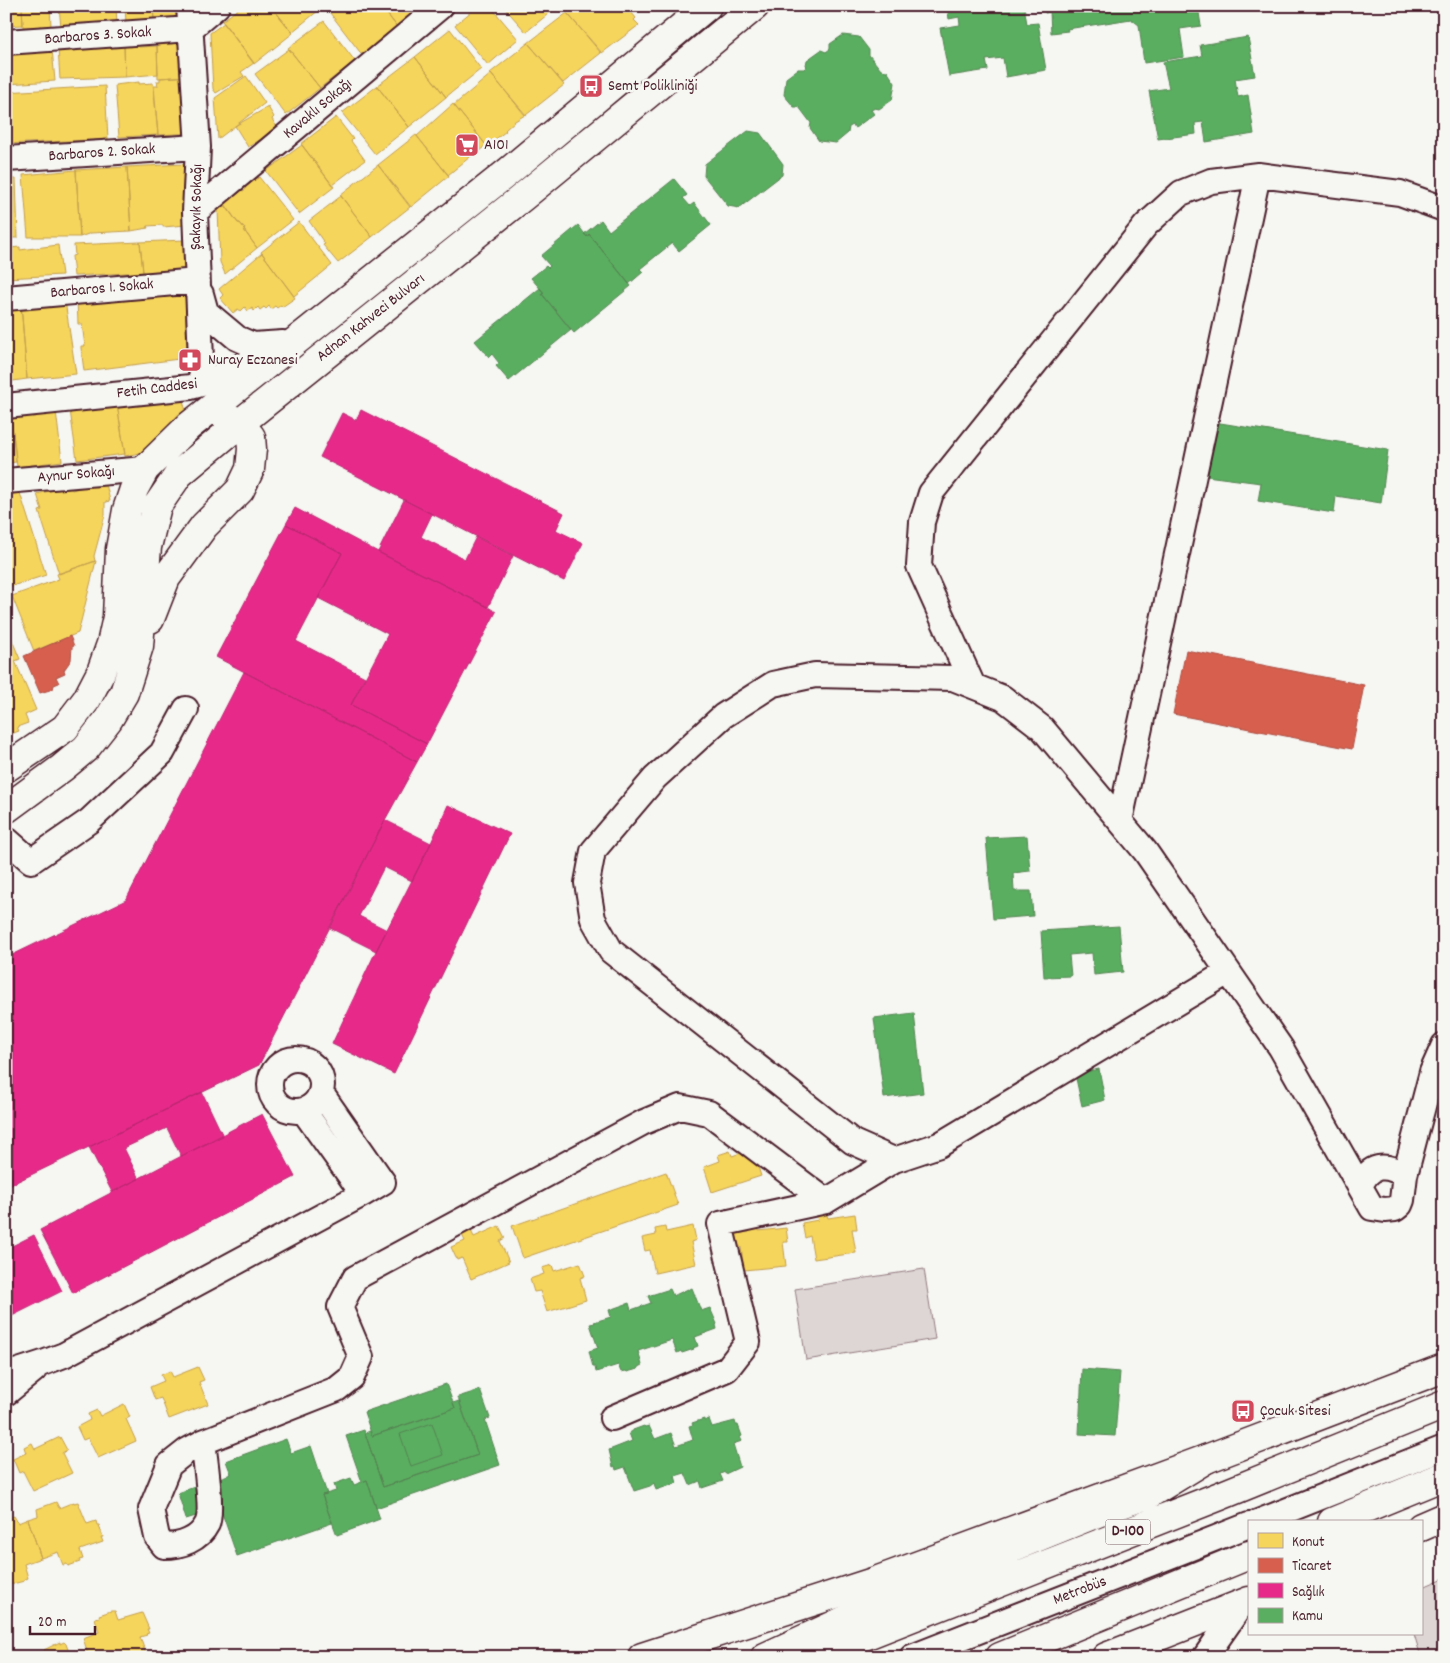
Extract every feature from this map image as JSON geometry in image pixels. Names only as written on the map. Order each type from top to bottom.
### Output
[{"type":"main road","name":"Adnan Kahveci Bulvarı","points":[[6,768],[65,728],[87,699],[102,672],[117,617],[120,549],[127,510],[134,489],[145,469],[189,426],[508,172],[707,6]]},
{"type":"main road","name":"Adnan Kahveci Bulvarı","points":[[6,809],[86,748],[108,720],[124,693],[140,646],[147,547],[157,506],[179,474],[240,422],[532,190],[755,6]]},
{"type":"main road","points":[[140,646],[166,578],[204,526],[240,490],[250,469],[252,449],[250,437],[240,422],[220,413],[208,415],[189,426]]},
{"type":"main road","points":[[642,1657],[873,1582],[1206,1459],[1444,1368]]},
{"type":"main road","name":"D-100","points":[[811,1657],[1220,1496],[1444,1405]]},
{"type":"main road","points":[[765,1657],[932,1580],[1149,1494],[1206,1459]]},
{"type":"main road","points":[[1337,1520],[1444,1476]]},
{"type":"main road","points":[[1422,1526],[1444,1517]]},
{"type":"main road","points":[[1422,1539],[1444,1531]]},
{"type":"main road","points":[[1000,1657],[1248,1555]]},
{"type":"main road","points":[[1106,1657],[1245,1602]]},
{"type":"street","points":[[189,18],[217,6]]},
{"type":"street","name":"Kavaklı Sokağı","points":[[195,212],[441,6]]},
{"type":"street","name":"Barbaros 3. Sokak","points":[[6,42],[189,18]]},
{"type":"street","name":"Şakayık Sokağı","points":[[189,18],[198,147],[195,212],[197,386]]},
{"type":"street","name":"Barbaros 2. Sokak","points":[[6,159],[198,147]]},
{"type":"street","points":[[1120,821],[1258,175]]},
{"type":"street","points":[[973,686],[919,566],[922,522],[930,493],[1146,226],[1181,193],[1211,181],[1258,175],[1444,198]]},
{"type":"street","points":[[1400,193],[1444,210]]},
{"type":"street","points":[[197,281],[206,312],[237,338],[253,345],[278,344],[299,339]]},
{"type":"street","name":"Barbaros 1. Sokak","points":[[6,298],[197,281]]},
{"type":"street","name":"Fetih Caddesi","points":[[6,406],[197,386],[299,339]]},
{"type":"street","points":[[189,426],[207,407],[204,396],[197,386]]},
{"type":"street","name":"Aynur Sokağı","points":[[6,481],[145,469]]},
{"type":"street","points":[[894,1160],[853,1142],[611,951],[593,919],[587,884],[593,851],[655,778],[723,716],[773,684],[815,675],[953,678],[1003,698],[1042,728],[1145,851],[1281,1048],[1372,1208],[1395,1209],[1400,1205],[1405,1175],[1432,1072],[1444,1045]]},
{"type":"street","points":[[6,839],[31,861],[89,821],[162,753],[186,709]]},
{"type":"street","points":[[612,1418],[727,1369],[748,1342],[720,1224],[826,1201],[894,1160],[938,1145],[1228,972]]},
{"type":"street","points":[[294,1059],[310,1063],[317,1068],[321,1076],[323,1084],[317,1101],[311,1107],[303,1110],[294,1111],[286,1109],[274,1098],[271,1090],[273,1073],[278,1066],[286,1061],[294,1059]]},
{"type":"street","points":[[6,1374],[43,1363],[64,1354],[383,1182],[321,1093]]},
{"type":"street","points":[[203,1442],[337,1389],[352,1377],[361,1357],[340,1307],[355,1278],[644,1122],[680,1107],[709,1113],[826,1201]]},
{"type":"street","points":[[303,1110],[363,1194]]},
{"type":"street","points":[[1360,1187],[1364,1176],[1378,1168],[1386,1167],[1397,1170],[1405,1175]]},
{"type":"street","points":[[6,1393],[43,1363]]},
{"type":"street","points":[[1263,1520],[1444,1448]]},
{"type":"street","name":"Metrobüs","points":[[912,1657],[1248,1526]]},
{"type":"street","points":[[1205,1657],[1245,1602]]},
{"type":"shaded area","points":[[924,1269],[935,1339],[806,1360],[795,1289]]},
{"type":"shaded area","points":[[1444,1578],[1444,1657],[1421,1657],[1415,1636],[1422,1636],[1422,1588]]},
{"type":"building: Konut","points":[[6,6],[22,6],[23,25],[6,26]]},
{"type":"building: Konut","points":[[22,6],[50,6],[51,26],[23,27]]},
{"type":"building: Konut","points":[[59,6],[116,6],[117,24],[61,27]]},
{"type":"building: Konut","points":[[125,6],[153,6],[154,20],[126,23]]},
{"type":"building: Konut","points":[[153,6],[186,6],[187,20],[154,21]]},
{"type":"building: Konut","points":[[242,6],[271,6],[293,33],[254,64],[222,21]]},
{"type":"building: Konut","points":[[271,6],[324,6],[292,32]]},
{"type":"building: Konut","points":[[338,6],[381,6],[398,28],[363,56],[330,13]]},
{"type":"building: Konut","points":[[381,6],[428,6],[398,28]]},
{"type":"building: Konut","points":[[478,6],[490,6],[518,39],[488,65],[455,25]]},
{"type":"building: Konut","points":[[503,6],[558,6],[526,32]]},
{"type":"building: Konut","points":[[575,6],[626,6],[639,25],[602,53],[567,13]]},
{"type":"building: Konut","points":[[567,13],[601,53],[563,83],[528,43]]},
{"type":"building: Konut","points":[[324,21],[355,61],[320,88],[288,48]]},
{"type":"building: Konut","points":[[224,23],[254,63],[241,72],[244,76],[216,93],[213,89],[210,33]]},
{"type":"building: Konut","points":[[450,29],[481,69],[446,97],[415,57]]},
{"type":"building: Konut","points":[[190,42],[192,76],[158,78],[157,44]]},
{"type":"building: Konut","points":[[528,43],[564,85],[526,115],[490,73]]},
{"type":"building: Konut","points":[[124,45],[125,77],[60,79],[58,48]]},
{"type":"building: Konut","points":[[124,45],[138,45],[139,47],[157,46],[158,74],[125,77]]},
{"type":"building: Konut","points":[[52,49],[55,81],[6,84],[6,51]]},
{"type":"building: Konut","points":[[289,49],[320,88],[286,115],[255,74]]},
{"type":"building: Konut","points":[[415,57],[446,97],[409,127],[377,86]]},
{"type":"building: Konut","points":[[491,74],[525,115],[515,121],[487,146],[454,105]]},
{"type":"building: Konut","points":[[189,76],[194,133],[158,135],[154,86],[158,86],[157,81],[160,81],[160,78]]},
{"type":"building: Konut","points":[[246,76],[265,103],[218,139],[215,98]]},
{"type":"building: Konut","points":[[139,82],[139,84],[153,83],[158,135],[119,137],[115,85]]},
{"type":"building: Konut","points":[[105,86],[108,139],[6,144],[6,92]]},
{"type":"building: Konut","points":[[377,86],[409,127],[375,154],[342,113]]},
{"type":"building: Konut","points":[[453,104],[486,145],[448,175],[417,136]]},
{"type":"building: Konut","points":[[268,107],[278,129],[248,147],[235,126]]},
{"type":"building: Konut","points":[[336,117],[353,139],[351,141],[365,160],[332,185],[301,144]]},
{"type":"building: Konut","points":[[416,135],[449,176],[411,207],[378,165]]},
{"type":"building: Konut","points":[[302,145],[334,187],[299,214],[266,171]]},
{"type":"building: Konut","points":[[184,164],[186,225],[147,226],[148,228],[131,231],[127,167]]},
{"type":"building: Konut","points":[[378,165],[410,207],[372,237],[340,195]]},
{"type":"building: Konut","points":[[127,167],[131,231],[91,233],[80,237],[76,170]]},
{"type":"building: Konut","points":[[76,170],[80,237],[28,237],[23,175]]},
{"type":"building: Konut","points":[[259,177],[293,220],[257,248],[245,229],[238,223],[224,204],[246,189],[244,188]]},
{"type":"building: Konut","points":[[6,179],[16,179],[18,238],[6,238]]},
{"type":"building: Konut","points":[[341,196],[372,237],[338,263],[323,245],[325,244],[309,221]]},
{"type":"building: Konut","points":[[225,204],[257,248],[225,274],[220,262],[218,209]]},
{"type":"building: Konut","points":[[299,222],[332,265],[294,296],[261,252]]},
{"type":"building: Konut","points":[[185,240],[185,270],[143,272],[140,242]]},
{"type":"building: Konut","points":[[140,242],[143,272],[74,276],[72,256],[75,255],[74,245]]},
{"type":"building: Konut","points":[[58,245],[62,275],[6,278],[6,251],[10,251],[10,248],[20,247],[20,250]]},
{"type":"building: Konut","points":[[262,253],[295,298],[282,307],[281,305],[277,308],[275,306],[271,309],[269,306],[266,309],[264,307],[260,310],[258,307],[254,311],[252,308],[248,311],[245,307],[241,311],[238,309],[233,313],[220,298],[223,295],[219,289]]},
{"type":"building: Konut","points":[[185,290],[187,358],[84,371],[81,346],[85,346],[82,324],[78,324],[77,299]]},
{"type":"building: Konut","points":[[65,301],[76,374],[27,379],[21,304]]},
{"type":"building: Konut","points":[[6,304],[21,304],[27,379],[6,382]]},
{"type":"building: Konut","points":[[182,398],[186,411],[145,452],[125,456],[117,404]]},
{"type":"building: Konut","points":[[117,404],[125,454],[77,460],[70,410]]},
{"type":"building: Konut","points":[[56,411],[62,461],[17,467],[11,417]]},
{"type":"building: Konut","points":[[12,423],[16,462],[9,463],[9,466],[6,467],[6,424]]},
{"type":"building: Konut","points":[[94,484],[95,487],[106,484],[110,501],[105,502],[105,515],[94,556],[95,561],[59,574],[39,511],[42,510],[37,494],[70,486],[72,490]]},
{"type":"building: Konut","points":[[20,493],[46,575],[6,588],[6,495]]},
{"type":"building: Konut","points":[[96,561],[78,633],[34,651],[12,596],[59,579],[57,574]]},
{"type":"building: Konut","points":[[6,626],[20,659],[6,665]]},
{"type":"building: Konut","points":[[15,661],[36,710],[25,715],[28,723],[17,727],[19,731],[8,735],[9,739],[6,740],[6,665]]},
{"type":"building: Konut","points":[[752,1149],[761,1176],[712,1192],[704,1167],[720,1161],[718,1155],[730,1151],[732,1156]]},
{"type":"building: Konut","points":[[666,1172],[678,1205],[523,1258],[512,1226]]},
{"type":"building: Konut","points":[[826,1213],[828,1218],[855,1214],[857,1229],[852,1229],[856,1253],[814,1259],[810,1236],[805,1238],[802,1223],[818,1220],[816,1215]]},
{"type":"building: Konut","points":[[758,1225],[759,1231],[786,1228],[788,1242],[783,1242],[786,1266],[744,1270],[741,1247],[736,1248],[734,1234],[749,1232],[748,1226]]},
{"type":"building: Konut","points":[[499,1226],[505,1238],[500,1241],[509,1262],[471,1279],[462,1258],[457,1260],[451,1247],[465,1241],[462,1235],[471,1231],[474,1237]]},
{"type":"building: Konut","points":[[693,1226],[696,1240],[691,1242],[696,1264],[655,1273],[650,1250],[645,1251],[642,1238],[656,1235],[655,1229],[665,1227],[666,1232]]},
{"type":"building: Konut","points":[[580,1263],[585,1276],[580,1278],[586,1300],[547,1312],[540,1291],[534,1292],[530,1279],[544,1274],[542,1268],[552,1265],[554,1271]]},
{"type":"building: Konut","points":[[198,1367],[204,1380],[199,1382],[208,1404],[169,1419],[161,1398],[155,1400],[150,1387],[164,1381],[161,1375],[170,1371],[173,1377]]},
{"type":"building: Konut","points":[[124,1404],[130,1417],[126,1419],[136,1441],[98,1458],[88,1438],[83,1440],[77,1427],[90,1420],[88,1414],[97,1410],[100,1416]]},
{"type":"building: Konut","points":[[60,1437],[67,1450],[62,1453],[72,1473],[33,1491],[23,1471],[19,1473],[13,1459],[26,1453],[24,1447],[32,1443],[35,1449]]},
{"type":"building: Konut","points":[[56,1502],[59,1508],[78,1502],[87,1524],[96,1521],[103,1537],[101,1537],[103,1542],[80,1550],[83,1559],[68,1566],[67,1564],[63,1565],[58,1552],[41,1558],[28,1519],[38,1516],[37,1509]]},
{"type":"building: Konut","points":[[14,1516],[18,1523],[28,1519],[41,1558],[24,1564],[28,1578],[9,1585],[6,1579],[6,1519]]},
{"type":"building: Konut","points":[[115,1611],[118,1620],[142,1613],[149,1629],[147,1629],[149,1633],[147,1635],[140,1637],[147,1657],[89,1657],[83,1638],[99,1632],[95,1618]]},
{"type":"building: Konut","points":[[60,1642],[60,1644],[64,1642],[66,1644],[70,1655],[86,1650],[89,1657],[47,1657],[44,1650]]},
{"type":"building: Ticaret","points":[[70,636],[74,646],[72,647],[71,660],[64,670],[65,673],[56,677],[59,683],[54,685],[53,689],[40,693],[24,656]]},
{"type":"building: Ticaret","points":[[1186,650],[1364,685],[1352,749],[1173,714]]},
{"type":"building: Sağlık","points":[[361,410],[564,513],[556,530],[583,543],[564,581],[320,457],[342,413],[356,420]]},
{"type":"building: Sağlık","points":[[404,500],[432,514],[421,537],[465,559],[476,537],[513,556],[488,607],[378,552]]},
{"type":"building: Sağlık","points":[[295,508],[496,612],[427,744],[351,705],[388,634],[318,598],[342,553],[286,524]]},
{"type":"building: Sağlık","points":[[286,524],[342,553],[296,641],[365,677],[351,705],[427,744],[417,762],[216,657]]},
{"type":"building: Sağlık","points":[[244,672],[417,762],[385,820],[259,1065],[10,1185],[6,1177],[6,958],[126,900]]},
{"type":"building: Sağlık","points":[[448,805],[510,834],[394,1074],[332,1044]]},
{"type":"building: Sağlık","points":[[385,820],[431,843],[412,881],[384,867],[359,916],[387,930],[376,951],[330,928]]},
{"type":"building: Sağlık","points":[[202,1092],[223,1136],[181,1156],[167,1128],[124,1148],[139,1179],[112,1192],[89,1147]]},
{"type":"building: Sağlık","points":[[262,1114],[295,1177],[73,1293],[40,1230]]},
{"type":"building: Sağlık","points":[[34,1235],[62,1291],[6,1319],[6,1249]]},
{"type":"building: Kamu","points":[[947,6],[1024,6],[1027,24],[1038,23],[1046,70],[1006,77],[1003,58],[986,60],[988,70],[949,76],[940,28],[960,25],[959,17],[949,19]]},
{"type":"building: Kamu","points":[[1044,6],[1198,6],[1201,26],[1180,29],[1184,57],[1144,63],[1139,25],[1131,19],[1051,33],[1050,12],[1045,13]]},
{"type":"building: Kamu","points":[[843,35],[859,37],[869,50],[869,55],[881,70],[887,71],[895,83],[892,100],[879,109],[871,110],[874,114],[855,128],[853,125],[849,127],[848,133],[836,143],[819,141],[810,128],[811,123],[799,107],[794,107],[784,95],[786,78],[798,69],[804,69],[807,66],[807,60],[821,50],[826,52],[830,49],[830,44]]},
{"type":"building: Kamu","points":[[1248,37],[1255,76],[1235,79],[1238,97],[1248,95],[1254,134],[1206,142],[1203,122],[1195,123],[1196,134],[1158,139],[1149,91],[1169,88],[1163,62],[1202,56],[1200,45]]},
{"type":"building: Kamu","points":[[748,131],[760,133],[783,164],[782,175],[739,208],[728,206],[704,176],[705,164]]},
{"type":"building: Kamu","points":[[674,179],[687,195],[683,198],[690,206],[694,203],[711,225],[679,251],[672,243],[640,269],[643,272],[629,284],[589,234],[587,237],[584,234],[601,220],[609,231]]},
{"type":"building: Kamu","points":[[578,225],[587,237],[589,234],[631,286],[574,333],[531,278],[546,266],[548,268],[550,266],[541,256]]},
{"type":"building: Kamu","points":[[540,288],[544,293],[542,294],[571,330],[509,381],[496,366],[499,363],[492,354],[489,357],[475,341]]},
{"type":"building: Kamu","points":[[1214,422],[1388,450],[1381,503],[1336,496],[1334,513],[1258,501],[1261,483],[1206,476]]},
{"type":"building: Kamu","points":[[1027,836],[1030,871],[1013,873],[1014,891],[1031,891],[1033,916],[993,919],[986,838]]},
{"type":"building: Kamu","points":[[1119,926],[1123,972],[1094,975],[1092,953],[1069,955],[1071,976],[1044,977],[1041,931]]},
{"type":"building: Kamu","points":[[914,1013],[923,1093],[884,1098],[874,1018]]},
{"type":"building: Kamu","points":[[1099,1069],[1105,1100],[1082,1106],[1075,1074]]},
{"type":"building: Kamu","points":[[692,1288],[701,1311],[710,1308],[717,1324],[717,1329],[695,1337],[698,1346],[682,1353],[681,1351],[677,1353],[672,1340],[638,1351],[642,1365],[638,1369],[621,1372],[618,1365],[596,1372],[589,1351],[598,1348],[590,1324],[611,1317],[609,1310],[629,1303],[631,1310],[651,1303],[648,1296],[670,1289],[673,1296]]},
{"type":"building: Kamu","points":[[1082,1369],[1120,1372],[1115,1436],[1079,1434]]},
{"type":"building: Kamu","points":[[446,1384],[455,1408],[372,1436],[364,1412]]},
{"type":"building: Kamu","points":[[480,1390],[490,1418],[485,1420],[500,1465],[376,1508],[367,1480],[362,1482],[346,1436],[364,1430],[383,1487],[478,1455],[458,1397]]},
{"type":"building: Kamu","points":[[459,1401],[478,1455],[383,1487],[365,1433],[370,1431],[372,1436],[455,1408],[453,1403]]},
{"type":"building: Kamu","points":[[704,1419],[704,1421],[709,1419],[712,1427],[735,1421],[742,1436],[740,1437],[742,1441],[733,1444],[740,1467],[725,1474],[725,1472],[720,1474],[723,1481],[702,1488],[700,1481],[690,1485],[685,1473],[675,1476],[677,1483],[656,1490],[654,1483],[634,1491],[625,1467],[616,1470],[615,1466],[613,1467],[609,1450],[632,1441],[629,1433],[633,1430],[649,1426],[655,1439],[671,1433],[676,1446],[693,1440],[689,1426]]},
{"type":"building: Kamu","points":[[432,1423],[443,1455],[411,1466],[400,1434]]},
{"type":"building: Kamu","points":[[286,1439],[291,1453],[311,1446],[327,1494],[322,1495],[332,1523],[237,1556],[211,1481],[231,1474],[226,1461]]},
{"type":"building: Kamu","points":[[351,1478],[354,1485],[367,1480],[380,1519],[337,1535],[322,1495],[336,1491],[334,1484]]},
{"type":"building: Kamu","points":[[200,1485],[209,1512],[186,1519],[178,1493]]},
{"type":"place","name":"Semt Polikliniği","points":[[591,86]]},
{"type":"place","name":"A101","points":[[467,145]]},
{"type":"place","name":"Nuray Eczanesi","points":[[190,360]]},
{"type":"place","name":"Çocuk Sitesi","points":[[1243,1411]]}]
